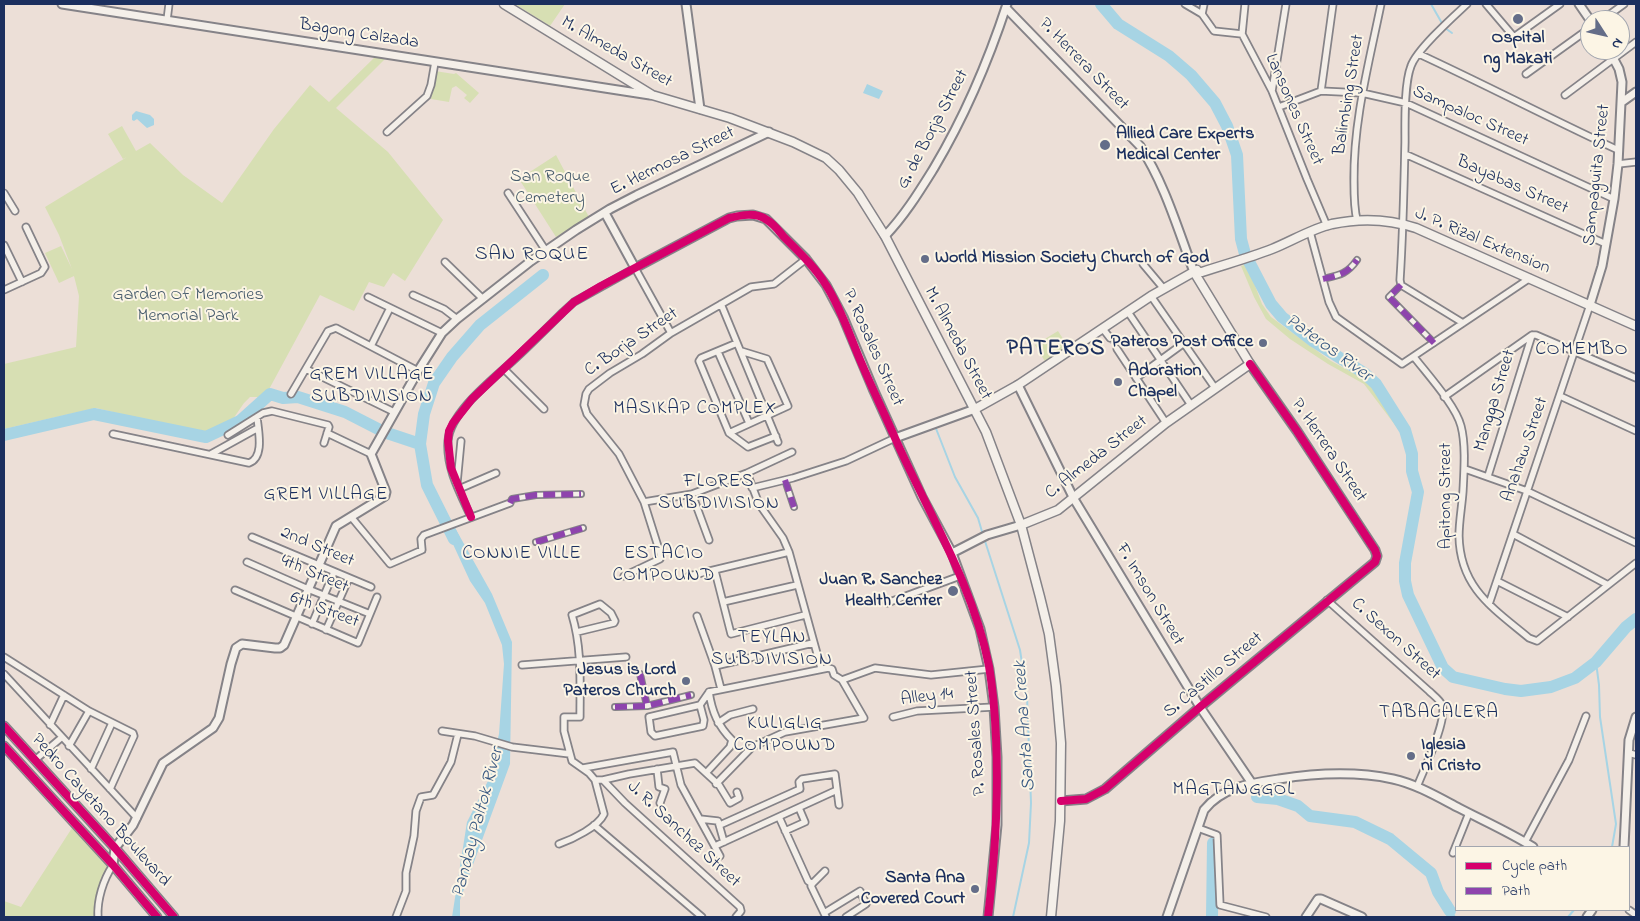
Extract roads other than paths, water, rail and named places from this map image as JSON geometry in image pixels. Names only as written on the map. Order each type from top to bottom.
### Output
[{"type":"main road","name":"M. Almeda Street","points":[[504,4],[652,95],[700,108],[768,132],[820,155],[839,170],[858,194],[884,236],[988,438],[1021,525],[1049,634],[1061,743],[1057,860],[1051,917]]},
{"type":"main road","name":"J. P. Rizal Extension","points":[[974,409],[1018,385],[1151,296],[1194,272],[1202,272],[1327,226],[1357,220],[1404,224],[1636,326]]},
{"type":"main road","name":"P. Herrera Street","points":[[1194,272],[1250,364]]},
{"type":"main road","name":"C. Almeda Street","points":[[1021,525],[1058,510],[1074,499],[1166,423],[1250,364]]},
{"type":"main road","name":"Pedro Cayetano Boulevard","points":[[4,726],[115,848],[174,917]]},
{"type":"main road","name":"Pedro Cayetano Boulevard","points":[[4,746],[113,865],[157,917]]},
{"type":"street","name":"Bagong Calzada","points":[[62,4],[652,95]]},
{"type":"street","points":[[166,20],[169,4]]},
{"type":"street","points":[[686,4],[700,108]]},
{"type":"street","points":[[1185,4],[1202,14],[1216,32],[1242,34],[1245,4]]},
{"type":"street","points":[[1202,14],[1204,4]]},
{"type":"street","points":[[1272,91],[1286,4]]},
{"type":"street","points":[[1321,91],[1333,4]]},
{"type":"street","name":"Balimbing Street","points":[[1357,220],[1354,203],[1356,130],[1381,4]]},
{"type":"street","points":[[1434,343],[1389,297],[1401,285],[1406,103],[1410,68],[1419,54],[1435,36],[1467,4]]},
{"type":"street","points":[[1486,4],[1514,37],[1560,4]]},
{"type":"street","name":"G. de Borja Street","points":[[884,236],[899,221],[916,197],[956,128],[986,63],[1007,6]]},
{"type":"street","name":"P. Herrera Street","points":[[1007,6],[1142,149],[1154,170],[1169,205],[1194,272]]},
{"type":"street","name":"Lansones Street","points":[[1242,34],[1272,91],[1327,226]]},
{"type":"street","points":[[1526,74],[1580,35]]},
{"type":"street","points":[[1419,54],[1618,150]]},
{"type":"street","points":[[1565,96],[1613,60]]},
{"type":"street","name":"Sampaguita Street","points":[[1590,305],[1602,266],[1618,164],[1622,82],[1614,60]]},
{"type":"street","points":[[387,132],[427,96],[435,62]]},
{"type":"street","name":"Sampaloc Street","points":[[1279,107],[1321,91],[1362,93],[1406,103],[1614,199]]},
{"type":"street","points":[[1622,102],[1636,92]]},
{"type":"street","name":"E. Hermosa Street","points":[[372,454],[418,370],[442,333],[457,319],[546,251],[605,213],[637,195],[768,132]]},
{"type":"street","name":"Bayabas Street","points":[[1405,154],[1606,244]]},
{"type":"street","points":[[1618,164],[1636,162]]},
{"type":"street","points":[[4,193],[15,211]]},
{"type":"street","points":[[508,193],[546,251]]},
{"type":"street","points":[[605,213],[671,333]]},
{"type":"street","name":"P. Rosales Street","points":[[471,517],[450,468],[448,455],[449,431],[453,423],[472,400],[574,302],[729,218],[745,215],[759,216],[766,219],[806,259],[826,285],[843,317],[855,349],[895,438],[922,496],[952,553],[980,629],[990,669],[997,757],[997,825],[988,917]]},
{"type":"street","points":[[4,290],[41,273],[45,267],[26,227]]},
{"type":"street","points":[[1310,232],[1329,302],[1336,317],[1402,364],[1530,278]]},
{"type":"street","points":[[4,245],[22,282]]},
{"type":"street","name":"C. Borja Street","points":[[624,576],[661,558],[644,502],[619,454],[587,414],[584,399],[589,389],[671,333],[751,287],[774,284],[806,259]]},
{"type":"street","points":[[1323,279],[1348,271],[1357,260]]},
{"type":"street","points":[[445,262],[483,299]]},
{"type":"street","points":[[1143,264],[1164,289]]},
{"type":"street","points":[[1401,285],[1464,323]]},
{"type":"street","points":[[413,295],[444,309],[457,319]]},
{"type":"street","points":[[1151,296],[1215,388]]},
{"type":"street","points":[[368,297],[442,333]]},
{"type":"street","points":[[720,304],[738,343],[777,439],[748,446],[729,433],[698,361],[738,343]]},
{"type":"street","name":"Anahaw Street","points":[[1489,604],[1590,305]]},
{"type":"street","points":[[371,346],[390,308]]},
{"type":"street","points":[[1128,312],[1191,405]]},
{"type":"street","points":[[291,394],[328,331],[332,328],[336,328],[418,370]]},
{"type":"street","points":[[1103,329],[1110,338]]},
{"type":"street","points":[[1444,397],[1532,335],[1636,378]]},
{"type":"street","name":"Mangga Street","points":[[1488,476],[1532,335]]},
{"type":"street","points":[[1136,378],[1184,343]]},
{"type":"street","points":[[1117,349],[1166,423]]},
{"type":"street","points":[[729,433],[786,408],[788,403],[767,359],[741,351]]},
{"type":"street","points":[[718,352],[749,423]]},
{"type":"street","name":"Apitong Street","points":[[1414,357],[1444,397],[1461,425],[1465,469],[1459,536],[1462,560],[1467,576],[1475,589],[1489,604],[1533,641],[1540,639],[1636,563]]},
{"type":"street","name":"P. Herrera Street","points":[[1250,364],[1298,431],[1375,550],[1377,556]]},
{"type":"street","points":[[306,369],[394,412]]},
{"type":"street","points":[[504,369],[544,409]]},
{"type":"street","name":"F. Imson Street","points":[[1018,385],[1074,499],[1200,707],[1251,782]]},
{"type":"street","points":[[1560,396],[1636,431]]},
{"type":"street","points":[[752,488],[846,461],[895,438],[974,409]]},
{"type":"street","points":[[228,435],[262,413],[272,411],[326,424],[329,427],[324,443]]},
{"type":"street","points":[[113,434],[249,463],[253,462],[259,453],[257,417]]},
{"type":"street","points":[[211,454],[258,428]]},
{"type":"street","points":[[98,917],[97,903],[113,865],[115,848],[125,837],[137,818],[163,764],[213,728],[219,718],[230,664],[236,648],[242,644],[280,648],[284,645],[336,526],[381,500],[386,494],[372,454],[327,433]]},
{"type":"street","points":[[461,440],[458,487],[496,473]]},
{"type":"street","points":[[644,502],[692,494],[747,473],[792,452]]},
{"type":"street","points":[[1465,469],[1528,491],[1636,543]]},
{"type":"street","points":[[747,473],[758,504],[783,538],[789,552],[821,668]]},
{"type":"street","points":[[784,480],[794,506]]},
{"type":"street","points":[[352,518],[389,564],[422,550],[422,536],[480,515],[510,503],[512,500],[536,495],[581,494]]},
{"type":"street","points":[[692,494],[709,540]]},
{"type":"street","name":"C. Almeda Street","points":[[952,553],[986,535],[1021,525]]},
{"type":"street","points":[[536,542],[583,528]]},
{"type":"street","points":[[1513,534],[1608,585]]},
{"type":"street","name":"2nd Street","points":[[252,537],[371,587]]},
{"type":"street","points":[[689,576],[789,552]]},
{"type":"street","name":"S. Castillo Street","points":[[1060,801],[1086,799],[1095,796],[1112,783],[1327,600],[1375,562],[1377,556]]},
{"type":"street","name":"4th Street","points":[[247,562],[308,590],[370,614]]},
{"type":"street","points":[[714,571],[730,632],[733,634],[805,615]]},
{"type":"street","points":[[312,624],[334,572]]},
{"type":"street","points":[[886,603],[960,576]]},
{"type":"street","points":[[326,630],[348,578]]},
{"type":"street","points":[[1497,581],[1568,617]]},
{"type":"street","points":[[723,602],[797,585]]},
{"type":"street","name":"6th Street","points":[[235,590],[358,643],[377,597]]},
{"type":"street","name":"C. Sexon Street","points":[[1327,600],[1442,704],[1441,726],[1417,787]]},
{"type":"street","points":[[559,844],[572,840],[594,825],[604,814],[595,780],[583,768],[574,763],[570,754],[564,731],[564,717],[580,717],[580,660],[577,632],[572,615],[598,604],[603,605],[615,621],[614,623],[577,632]]},
{"type":"street","points":[[697,616],[715,666],[721,690]]},
{"type":"street","points":[[715,666],[813,643]]},
{"type":"street","points":[[4,656],[89,711],[134,734],[110,789]]},
{"type":"street","points":[[522,665],[626,657]]},
{"type":"street","points":[[700,705],[704,720],[703,726],[655,736],[651,732],[649,717],[700,705],[709,692],[821,668],[832,669],[834,676],[842,680],[864,718],[785,732],[752,747],[716,784]]},
{"type":"street","points":[[842,680],[875,668],[931,674],[990,669]]},
{"type":"street","points":[[4,674],[61,738],[137,818]]},
{"type":"street","points":[[640,674],[647,706]]},
{"type":"street","points":[[706,773],[731,744],[732,740],[718,723],[711,708],[709,692]]},
{"type":"street","points":[[50,725],[64,695]]},
{"type":"street","points":[[615,708],[647,706],[691,695]]},
{"type":"street","name":"Alley 14","points":[[893,717],[917,711],[994,707]]},
{"type":"street","points":[[718,723],[730,715],[753,709]]},
{"type":"street","points":[[69,746],[89,711]]},
{"type":"street","points":[[1525,842],[1569,760],[1586,716]]},
{"type":"street","points":[[1624,846],[1636,718]]},
{"type":"street","points":[[91,769],[112,723]]},
{"type":"street","points":[[442,730],[475,736],[512,747],[570,754]]},
{"type":"street","points":[[396,917],[406,891],[406,873],[419,800],[424,796],[433,794],[437,788],[451,762],[458,734]]},
{"type":"street","points":[[35,760],[61,738]]},
{"type":"street","points":[[583,768],[672,751],[675,753],[681,785],[720,856]]},
{"type":"street","points":[[603,780],[696,763],[716,784],[730,803],[739,798],[737,792]]},
{"type":"street","points":[[657,769],[659,787],[665,789],[660,803]]},
{"type":"street","points":[[1167,917],[1204,810],[1211,801],[1229,790],[1251,782],[1332,773],[1387,778],[1417,787],[1531,846]]},
{"type":"street","points":[[720,825],[800,790],[799,782],[802,779],[835,774],[839,805]]},
{"type":"street","name":"J. R. Sanchez Street","points":[[595,780],[603,780],[625,803],[740,907],[736,917]]},
{"type":"street","points":[[715,846],[837,790]]},
{"type":"street","points":[[785,831],[805,822],[799,808]]},
{"type":"street","points":[[1456,846],[1469,813]]},
{"type":"street","points":[[779,817],[825,915],[860,891],[866,904],[846,917]]},
{"type":"street","points":[[700,819],[717,820],[724,842]]},
{"type":"street","points":[[594,825],[702,917]]},
{"type":"street","points":[[1198,828],[1218,835],[1220,905],[1266,917]]},
{"type":"street","points":[[1453,854],[1455,849]]},
{"type":"street","points":[[812,884],[824,871]]},
{"type":"street","points":[[1306,917],[1318,899],[1321,899],[1362,917]]},
{"type":"water","points":[[867,84],[883,91],[879,99],[863,93]]},
{"type":"water","points":[[136,111],[150,115],[154,119],[154,125],[147,128],[137,119],[132,120],[132,115]]},
{"type":"water","name":"Panday Paltok River","points":[[454,526],[492,594],[512,642],[510,764],[460,900],[460,917],[452,917],[467,822],[488,781],[499,734],[504,664],[502,645],[485,603],[470,581],[446,529]]},
{"type":"waterway","name":"Pateros River","points":[[1101,4],[1118,24],[1169,56],[1191,75],[1215,103],[1227,126],[1237,155],[1241,239],[1245,254],[1271,304],[1282,317],[1313,341],[1364,373],[1376,384],[1405,430],[1412,454],[1412,471],[1418,492],[1405,563],[1405,581],[1408,595],[1443,668],[1453,677],[1505,689],[1521,691],[1551,687],[1575,678],[1596,662],[1626,627],[1636,619]]},
{"type":"waterway","points":[[1431,4],[1443,25]]},
{"type":"waterway","points":[[1445,28],[1452,33]]},
{"type":"waterway","name":"Santa Ana Creek","points":[[454,539],[427,485],[420,444],[424,414],[434,383],[452,357],[480,325],[543,275]]},
{"type":"waterway","points":[[4,435],[94,414],[206,437],[240,421],[270,394],[283,398],[298,397],[345,412],[384,432],[420,444]]},
{"type":"waterway","name":"Santa Ana Creek","points":[[935,426],[955,477],[978,518],[983,535]]},
{"type":"waterway","name":"Santa Ana Creek","points":[[984,538],[1020,650],[1027,696],[1031,803],[1029,843],[1013,917]]},
{"type":"waterway","points":[[1596,662],[1600,717],[1616,824],[1612,846]]},
{"type":"waterway","points":[[1257,797],[1278,799],[1298,806],[1310,816],[1355,822],[1390,839],[1431,873],[1438,892],[1450,911]]},
{"type":"waterway","points":[[1212,917],[1213,843]]},
{"type":"waterway","points":[[1450,911],[1455,917]]},
{"type":"waterway","points":[[1568,917],[1573,911]]},
{"type":"tunnel","points":[[1110,338],[1117,349]]},
{"type":"place","name":"Ospital ng Makati","points":[[1518,19]]},
{"type":"place","name":"Allied Care Experts Medical Center","points":[[1105,145]]},
{"type":"place","name":"World Mission Society Church of God","points":[[925,259]]},
{"type":"place","name":"Pateros Post Office","points":[[1263,343]]},
{"type":"place","name":"Adoration Chapel","points":[[1118,382]]},
{"type":"place","name":"Juan R. Sanchez Health Center","points":[[953,591]]},
{"type":"place","name":"Jesus is Lord Pateros Church","points":[[686,681]]},
{"type":"place","name":"Iglesia ni Cristo","points":[[1411,756]]},
{"type":"place","name":"Santa Ana Covered Court","points":[[975,889]]},
{"type":"district","name":"SAN ROQUE","points":[[532,256]]},
{"type":"district","name":"PATEROS","points":[[1056,350]]},
{"type":"district","name":"COMEMBO","points":[[1582,351]]},
{"type":"district","name":"GREM VILLAGE SUBDIVISION","points":[[372,387]]},
{"type":"district","name":"MASIKAP COMPLEX","points":[[695,410]]},
{"type":"district","name":"FLORES SUBDIVISION","points":[[719,494]]},
{"type":"district","name":"GREM VILLAGE","points":[[326,496]]},
{"type":"district","name":"CONNIE VILLE","points":[[522,555]]},
{"type":"district","name":"ESTACIO COMPOUND","points":[[664,566]]},
{"type":"district","name":"TEYLAN SUBDIVISION","points":[[772,650]]},
{"type":"district","name":"TABACALERA","points":[[1439,714]]},
{"type":"district","name":"KULIGLIG COMPOUND","points":[[785,736]]},
{"type":"district","name":"MAGTANGGOL","points":[[1234,791]]},
{"type":"park label","name":"San Roque Cemetery","points":[[550,188]]},
{"type":"park label","name":"Garden Of Memories Memorial Park","points":[[188,306]]}]
